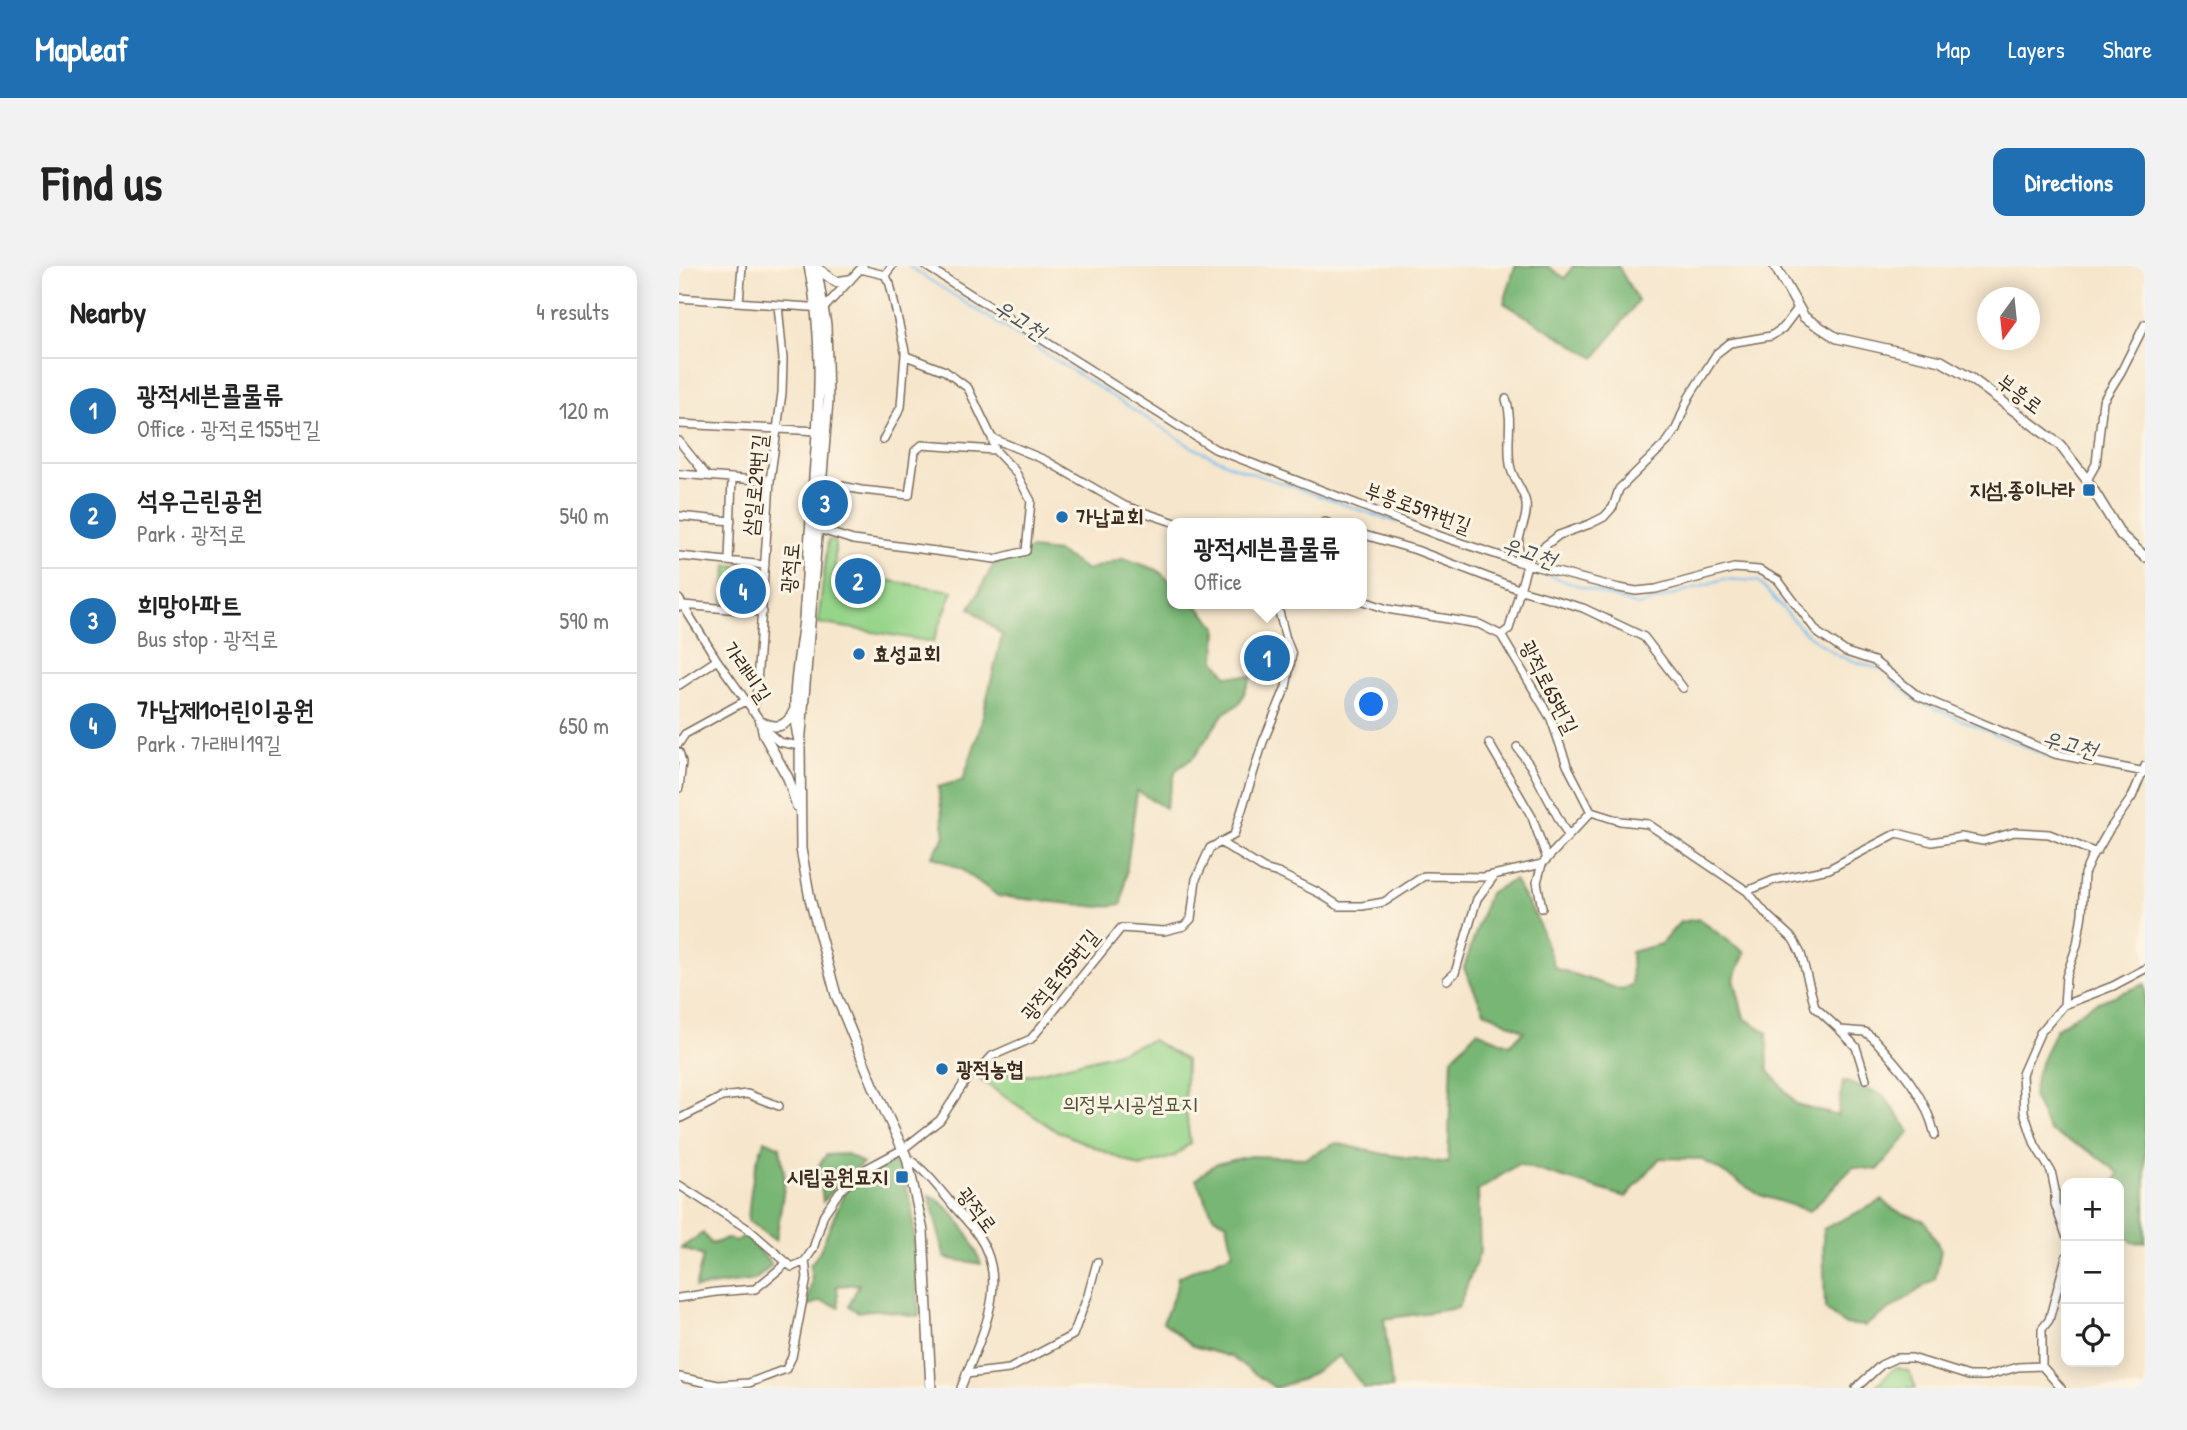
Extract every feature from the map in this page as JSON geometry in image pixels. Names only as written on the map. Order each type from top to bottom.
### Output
[{"type":"main road","name":"광적로","points":[[809,266],[828,352],[828,401],[800,746],[801,849],[810,899],[837,995],[874,1087],[907,1158],[922,1231],[931,1388]]},
{"type":"main road","name":"광적로","points":[[800,746],[795,727],[797,679],[819,431],[820,308],[817,266]]},
{"type":"main road","points":[[817,266],[836,282],[849,280]]},
{"type":"main road","name":"부흥로","points":[[1775,266],[1804,317],[1837,338],[1941,361],[1972,379],[2060,445],[2087,480],[2122,535],[2145,556]]},
{"type":"main road","points":[[761,722],[776,727],[783,726],[790,720],[796,707]]},
{"type":"main road","points":[[761,722],[764,735],[788,778],[800,816]]},
{"type":"street","points":[[739,302],[742,266]]},
{"type":"street","name":"부흥로597번길","points":[[926,266],[1215,449],[1440,536],[1526,565],[1636,591],[1680,584],[1734,568],[1759,570],[1778,580],[1818,633],[1846,652],[1874,661],[1918,696],[2055,754],[2144,770]]},
{"type":"street","points":[[679,298],[820,308],[862,267],[885,275],[890,284],[905,353],[901,407],[883,439]]},
{"type":"street","points":[[885,275],[892,267]]},
{"type":"street","name":"삼일로29번길","points":[[752,711],[756,700],[770,481],[778,430],[783,359],[778,304]]},
{"type":"street","points":[[1501,635],[1509,629],[1529,558],[1559,535],[1604,517],[1613,507],[1619,489],[1677,429],[1689,397],[1717,353],[1730,343],[1771,336],[1783,328],[1798,308]]},
{"type":"street","points":[[2087,480],[2096,464],[2103,401],[2145,324]]},
{"type":"street","points":[[818,529],[853,540],[995,559],[1026,551],[1031,501],[1015,471],[995,450],[968,388],[945,371],[905,353]]},
{"type":"street","points":[[1506,398],[1511,412],[1511,469],[1527,508],[1518,543],[1518,553],[1526,565]]},
{"type":"street","points":[[679,424],[819,431]]},
{"type":"street","points":[[992,438],[1045,460],[1125,506],[1167,520]]},
{"type":"street","points":[[679,441],[707,476]]},
{"type":"street","points":[[823,482],[861,490],[909,495],[915,451],[922,446],[995,450]]},
{"type":"street","points":[[679,474],[770,481]]},
{"type":"street","points":[[729,561],[732,478]]},
{"type":"street","points":[[679,516],[731,520]]},
{"type":"street","points":[[1367,536],[1583,608],[1644,636],[1683,688]]},
{"type":"street","points":[[679,556],[765,565]]},
{"type":"street","name":"광적로65번길","points":[[1367,602],[1387,609],[1479,624],[1501,635],[1551,719],[1567,765],[1591,812]]},
{"type":"street","points":[[680,604],[763,612]]},
{"type":"street","name":"가래비길","points":[[680,604],[745,701],[775,740],[800,746]]},
{"type":"street","name":"광적로155번길","points":[[903,1149],[940,1120],[970,1074],[992,1056],[1031,1039],[1121,928],[1164,931],[1184,926],[1191,919],[1196,879],[1210,848],[1234,835],[1263,743],[1286,687],[1292,654],[1278,609]]},
{"type":"street","points":[[679,685],[717,660]]},
{"type":"street","points":[[679,743],[685,734],[745,701]]},
{"type":"street","points":[[679,724],[685,734]]},
{"type":"street","points":[[1489,743],[1532,817],[1544,861]]},
{"type":"street","points":[[1517,747],[1531,766],[1568,836]]},
{"type":"street","points":[[679,752],[683,762],[679,788]]},
{"type":"street","points":[[2064,1005],[2066,977],[2077,944],[2082,914],[2084,874],[2094,852],[2132,797],[2144,770]]},
{"type":"street","points":[[1542,908],[1537,882],[1544,861],[1591,812],[1620,821],[1648,824],[1747,891],[1793,939],[1801,954],[1815,1007],[1856,1047],[1866,1079]]},
{"type":"street","points":[[1747,891],[1774,880],[1829,869],[1897,833],[1931,842],[1961,837],[1983,841],[2015,832],[2049,834],[2094,852]]},
{"type":"street","points":[[1220,842],[1264,869],[1319,893],[1339,906],[1384,902],[1424,876],[1483,877],[1544,861]]},
{"type":"street","points":[[1447,980],[1455,972],[1477,899],[1495,875]]},
{"type":"street","points":[[2061,1221],[2055,1204],[2051,1171],[2035,1145],[2024,1112],[2022,1074],[2040,1033],[2064,1005],[2113,986],[2145,969]]},
{"type":"street","points":[[1840,1030],[1865,1032],[1884,1050],[1919,1093],[1935,1135]]},
{"type":"street","points":[[679,1119],[722,1097],[747,1094],[779,1106]]},
{"type":"street","points":[[679,1185],[748,1229],[792,1266],[805,1261],[813,1248],[824,1214],[839,1192],[860,1172],[903,1149]]},
{"type":"street","name":"광적로","points":[[907,1158],[920,1167],[979,1235],[990,1263],[994,1287],[992,1305],[980,1344],[961,1388]]},
{"type":"street","points":[[679,1377],[718,1385],[749,1383],[786,1369],[792,1357],[807,1277],[805,1261]]},
{"type":"street","points":[[966,1374],[1009,1369],[1073,1335],[1089,1295],[1097,1262]]},
{"type":"street","points":[[679,1298],[755,1289],[787,1264]]},
{"type":"street","points":[[2061,1276],[2049,1320],[2042,1329],[2042,1367],[2061,1388]]},
{"type":"street","points":[[1856,1388],[1881,1365],[1896,1358],[1912,1358],[1969,1376],[1986,1376],[2018,1367],[2042,1367]]},
{"type":"green space","points":[[1515,266],[1547,266],[1565,278],[1573,266],[1618,266],[1638,301],[1595,358],[1504,303]]},
{"type":"green space","points":[[828,540],[835,541],[835,572],[953,591],[933,642],[818,623]]},
{"type":"green space","points":[[1031,549],[1058,552],[1087,570],[1124,558],[1157,570],[1167,579],[1167,609],[1200,609],[1217,627],[1215,660],[1227,676],[1252,676],[1239,704],[1224,713],[1194,757],[1176,770],[1165,808],[1137,791],[1122,904],[1099,907],[998,896],[961,869],[932,856],[945,836],[938,787],[963,780],[979,732],[1002,635],[970,608],[994,564]]},
{"type":"green space","points":[[727,565],[760,568],[759,608],[724,605]]},
{"type":"green space","points":[[1514,880],[1537,919],[1555,968],[1622,990],[1632,984],[1631,952],[1661,944],[1680,922],[1699,919],[1745,953],[1734,979],[1744,1018],[1767,1032],[1768,1070],[1797,1105],[1838,1116],[1843,1081],[1883,1095],[1910,1132],[1878,1170],[1853,1167],[1810,1211],[1760,1195],[1701,1159],[1660,1158],[1626,1197],[1518,1164],[1478,1191],[1480,1252],[1458,1308],[1384,1319],[1392,1388],[1364,1388],[1340,1356],[1303,1379],[1275,1388],[1231,1357],[1193,1346],[1163,1322],[1176,1290],[1178,1277],[1233,1253],[1227,1223],[1213,1216],[1196,1179],[1216,1164],[1250,1156],[1306,1158],[1336,1143],[1383,1154],[1448,1163],[1452,1058],[1477,1031],[1510,1045],[1524,1031],[1484,1011],[1464,968],[1489,893]]},
{"type":"green space","points":[[2145,984],[2145,1242],[2133,1243],[2124,1234],[2124,1178],[2116,1178],[2119,1173],[2093,1153],[2049,1131],[2033,1096],[2037,1072],[2056,1029],[2091,1005]]},
{"type":"green space","name":"의정부시공설묘지","points":[[1152,1040],[1186,1060],[1185,1104],[1190,1143],[1175,1156],[1140,1167],[1055,1130],[980,1080],[986,1068],[1024,1076],[1109,1055]]},
{"type":"green space","points":[[765,1140],[780,1147],[785,1180],[776,1241],[748,1221],[753,1180]]},
{"type":"green space","points":[[847,1154],[863,1163],[833,1189],[823,1202],[819,1165],[826,1155]]},
{"type":"green space","points":[[899,1163],[912,1206],[919,1316],[881,1310],[858,1312],[849,1306],[859,1284],[837,1286],[839,1307],[821,1301],[807,1306],[812,1279],[810,1265],[819,1253],[844,1193],[867,1173],[886,1164]]},
{"type":"green space","points":[[929,1195],[946,1207],[961,1224],[981,1264],[945,1258]]},
{"type":"green space","points":[[1883,1200],[1894,1210],[1925,1221],[1941,1250],[1935,1279],[1865,1326],[1844,1324],[1825,1309],[1823,1229]]},
{"type":"green space","points":[[703,1233],[711,1244],[727,1239],[737,1241],[745,1235],[772,1265],[755,1280],[695,1288],[703,1256],[681,1248]]},
{"type":"green space","points":[[1896,1367],[1909,1371],[1916,1388],[1873,1388]]},
{"type":"waterway","name":"우고천","points":[[908,266],[1192,447],[1234,467],[1398,523]]},
{"type":"waterway","name":"우고천","points":[[1529,569],[1638,606],[1723,579],[1758,581],[1804,632],[1838,656],[1879,669]]},
{"type":"waterway","name":"우고천","points":[[1891,679],[1917,701],[2056,760],[2137,775]]},
{"type":"place","name":"지섬.종이나라","points":[[2089,490]]},
{"type":"place","name":"희망아파트","points":[[825,503]]},
{"type":"place","name":"가납교회","points":[[1062,517]]},
{"type":"place","name":"석우근린공원","points":[[858,581]]},
{"type":"place","name":"가납제1어린이공원","points":[[743,591]]},
{"type":"place","name":"효성교회","points":[[859,654]]},
{"type":"place","name":"광적세븐콜물류","points":[[1267,658]]},
{"type":"place","name":"광적농협","points":[[942,1069]]},
{"type":"place","name":"시립공원묘지","points":[[902,1177]]}]
